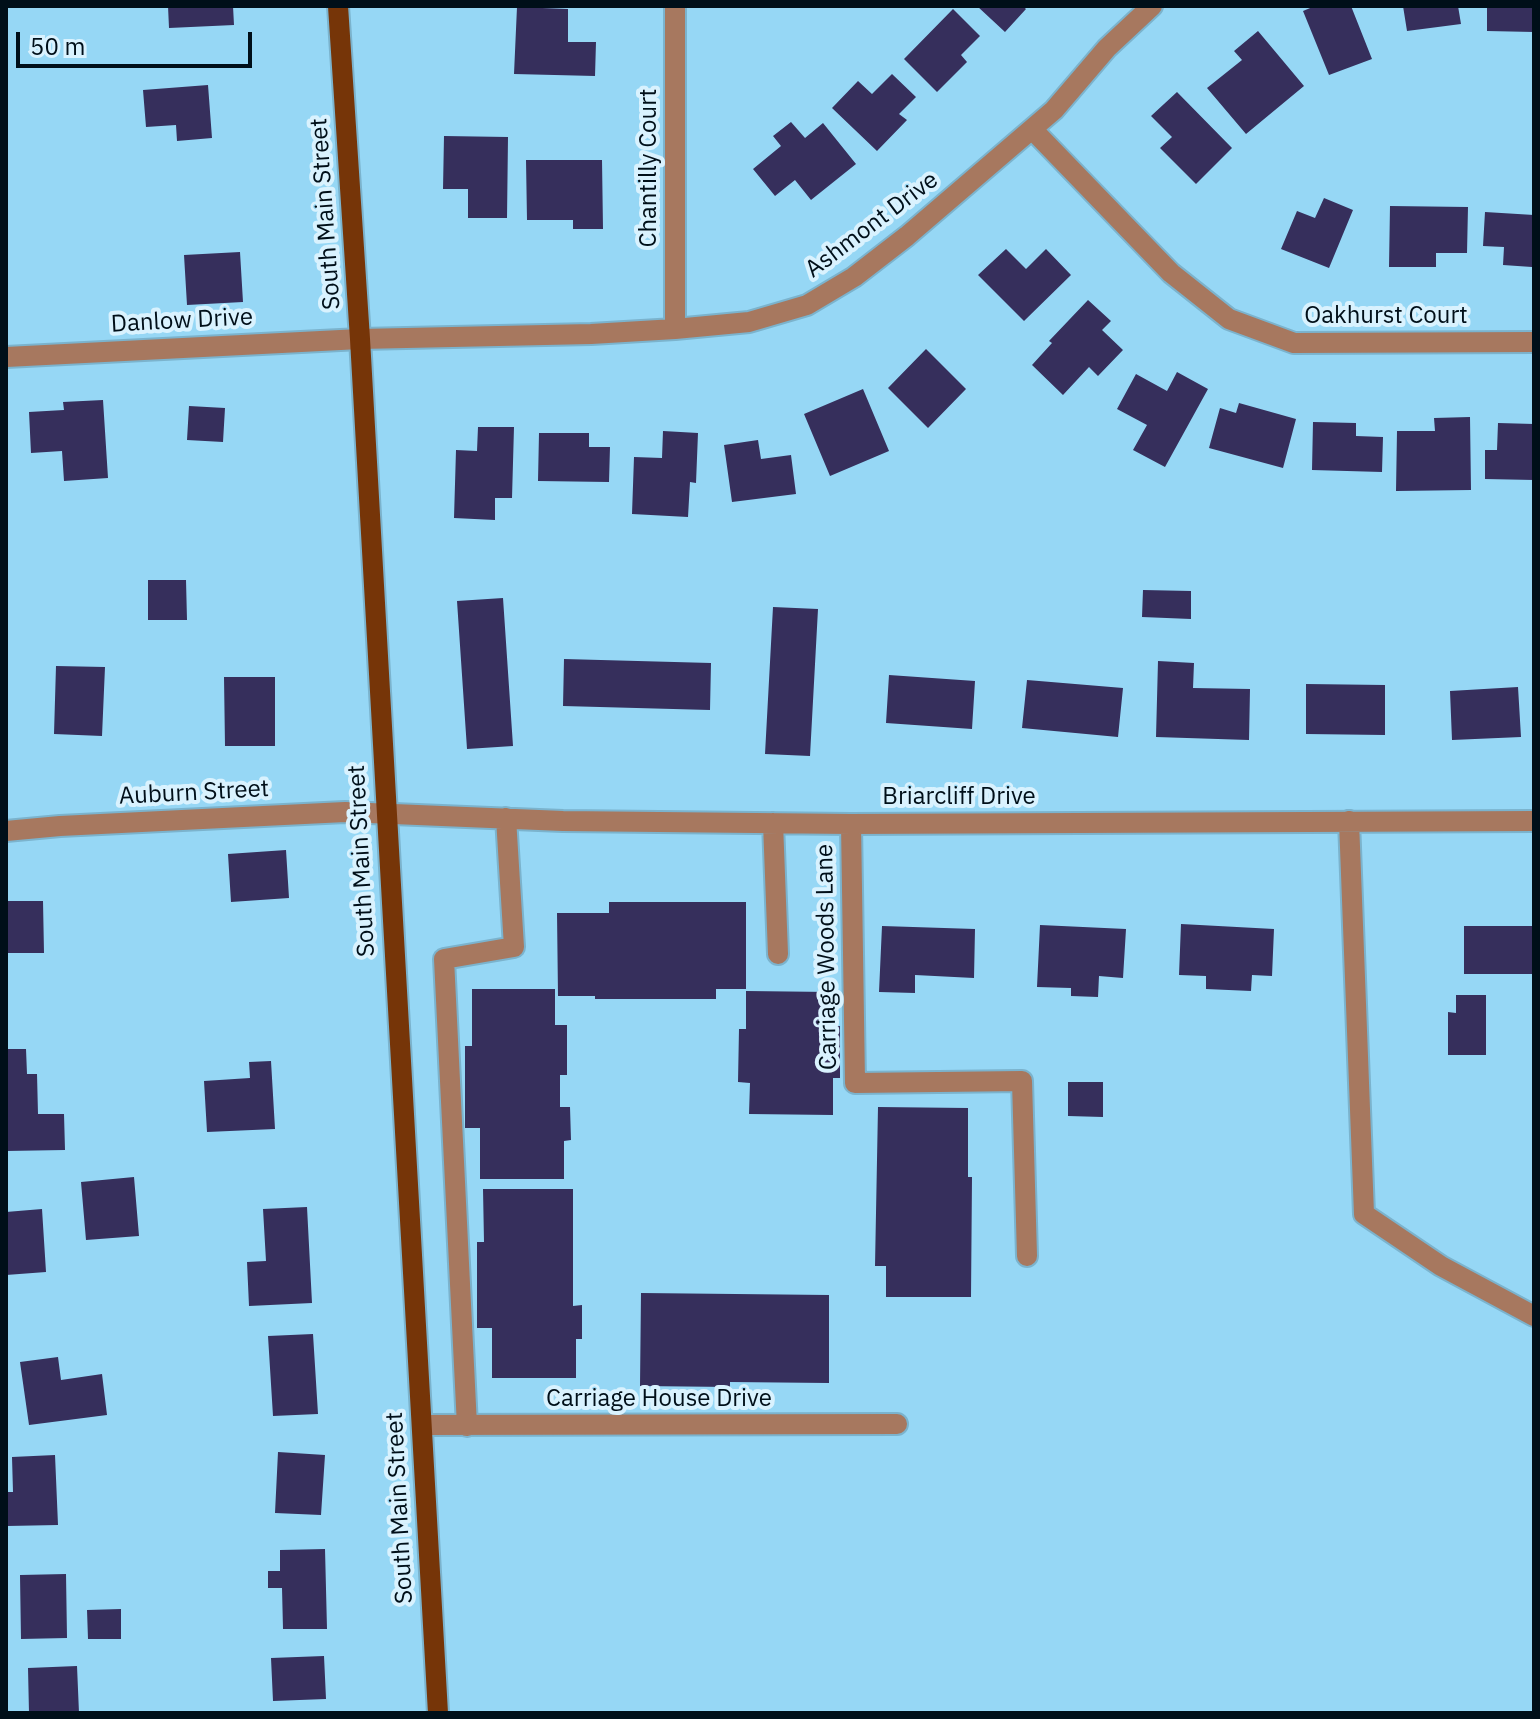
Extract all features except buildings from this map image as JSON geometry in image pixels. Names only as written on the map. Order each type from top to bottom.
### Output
[{"type":"main road","name":"South Main Street","points":[[338,6],[360,339],[438,1713]]},
{"type":"street","name":"Chantilly Court","points":[[675,6],[675,329]]},
{"type":"street","name":"Ashmont Drive","points":[[360,339],[675,329],[749,322],[807,305],[854,277],[907,236],[1054,110],[1107,48],[1152,6]]},
{"type":"street","name":"Oakhurst Court","points":[[1032,129],[1171,273],[1229,319],[1294,343],[1534,342]]},
{"type":"street","name":"Danlow Drive","points":[[6,357],[360,339]]},
{"type":"street","name":"Auburn Street","points":[[6,831],[345,812],[385,813]]},
{"type":"street","name":"Briarcliff Drive","points":[[385,813],[851,824],[1534,821]]},
{"type":"street","points":[[467,1426],[444,959],[514,947],[506,818]]},
{"type":"street","points":[[1349,821],[1364,1214],[1441,1266],[1534,1316]]},
{"type":"street","points":[[773,823],[778,954]]},
{"type":"street","name":"Carriage Woods Lane","points":[[851,824],[855,1083],[1022,1081],[1027,1256]]},
{"type":"street","name":"Carriage House Drive","points":[[422,1425],[897,1424]]}]
